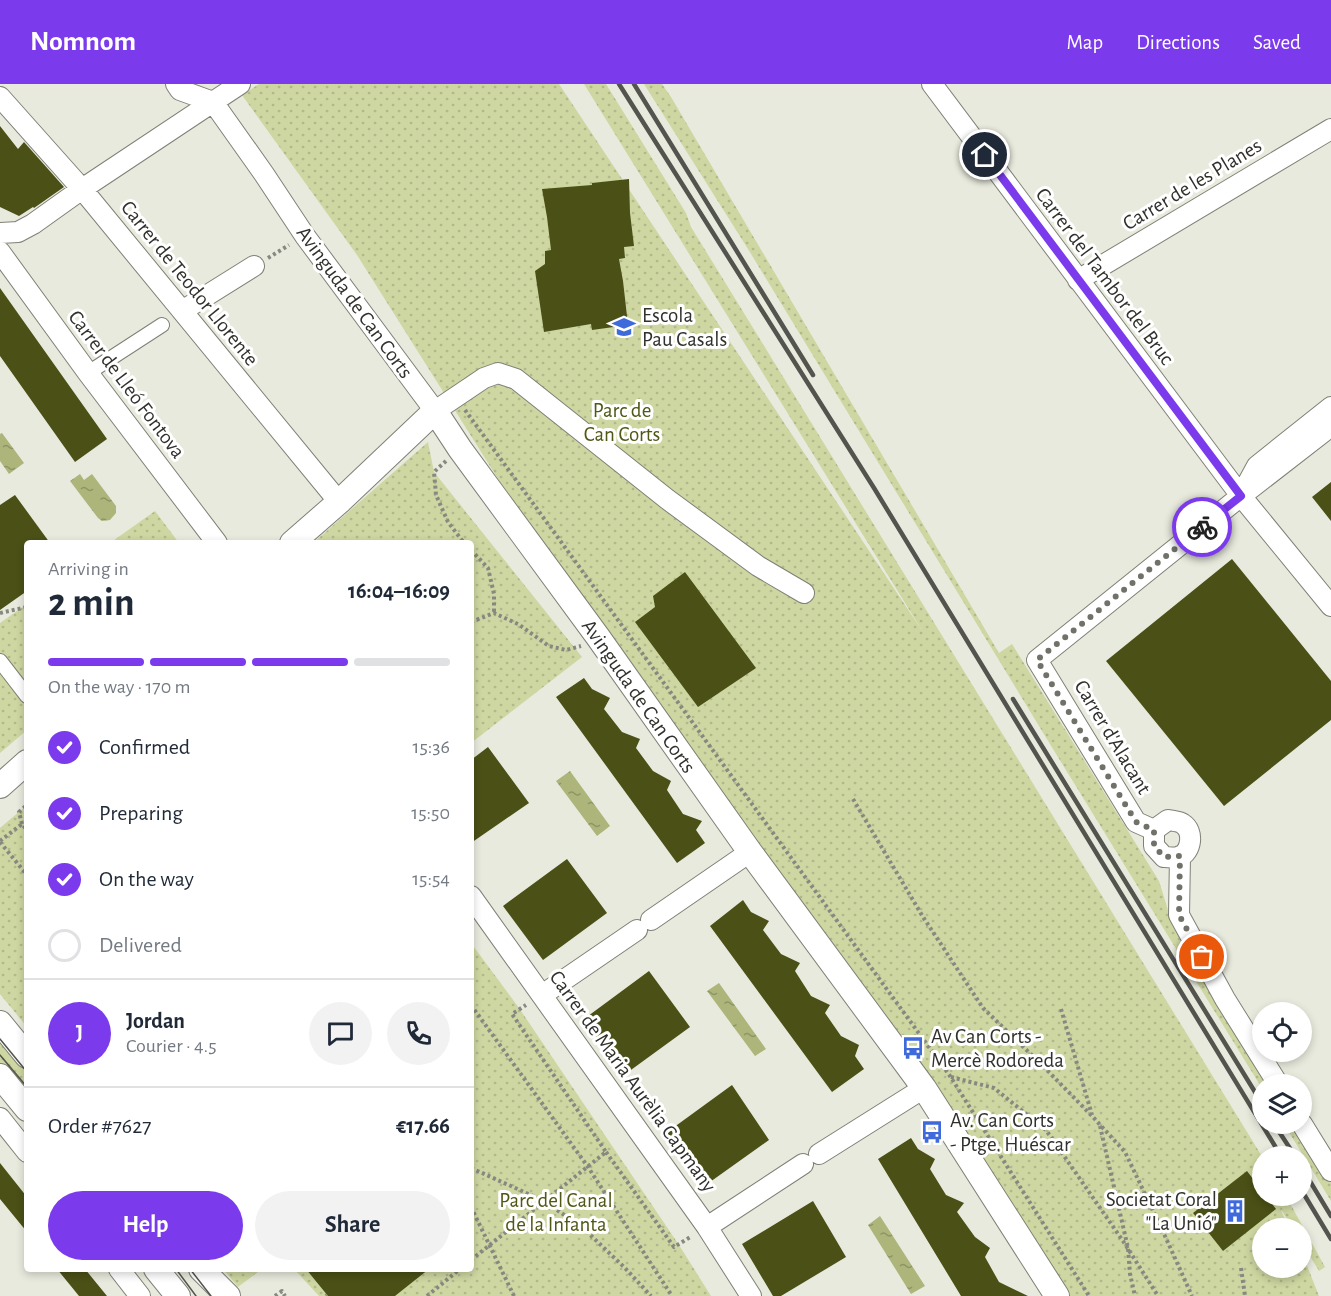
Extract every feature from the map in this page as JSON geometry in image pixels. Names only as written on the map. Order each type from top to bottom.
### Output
[{"type":"street","points":[[176,84],[180,90],[213,102]]},
{"type":"street","points":[[0,233],[18,232],[33,224],[240,84]]},
{"type":"street","name":"Carrer del Tambor del Bruc","points":[[932,84],[1241,496],[1331,606]]},
{"type":"street","name":"Carrer de Teodor Llorente","points":[[0,97],[82,189],[339,502]]},
{"type":"street","name":"Avinguda de Can Corts","points":[[213,102],[305,236],[435,411],[750,852],[924,1088],[1057,1296]]},
{"type":"street","name":"Carrer de les Planes","points":[[1078,280],[1331,129]]},
{"type":"street","name":"Carrer de Lleó Fontova","points":[[0,252],[215,540]]},
{"type":"street","points":[[182,311],[254,266]]},
{"type":"street","points":[[88,373],[162,325]]},
{"type":"street","points":[[295,540],[435,411],[484,378],[498,373],[516,379],[676,506],[758,566],[804,593]]},
{"type":"street","points":[[1241,496],[1257,466],[1331,407]]},
{"type":"street","points":[[1241,496],[1331,426]]},
{"type":"street","name":"Carrer d'Alacant","points":[[1154,830],[1136,822],[1037,660],[1241,496]]},
{"type":"street","points":[[0,661],[24,692]]},
{"type":"street","points":[[0,786],[24,765]]},
{"type":"street","points":[[1168,820],[1182,823],[1190,831],[1191,843],[1186,852],[1180,856],[1164,857],[1154,846],[1154,830],[1168,820]]},
{"type":"street","points":[[542,995],[750,852]]},
{"type":"street","points":[[1180,856],[1179,915],[1225,999],[1272,1074]]},
{"type":"street","name":"Carrer de Maria Aurèlia Capmany","points":[[474,900],[707,1227],[751,1296]]},
{"type":"street","points":[[0,1023],[24,1052]]},
{"type":"street","points":[[0,1076],[24,1105]]},
{"type":"street","points":[[707,1227],[924,1088]]},
{"type":"street","points":[[0,1118],[24,1148]]},
{"type":"street","points":[[1308,1134],[1331,1171]]},
{"type":"street","points":[[121,1272],[140,1296]]},
{"type":"street","points":[[158,1272],[178,1296]]},
{"type":"street","points":[[203,1280],[228,1296]]},
{"type":"path","points":[[254,266],[295,241]]},
{"type":"path","points":[[461,405],[950,1076],[1089,1296]]},
{"type":"path","points":[[452,457],[434,472],[436,495],[448,522],[462,540]]},
{"type":"path","points":[[474,553],[488,568],[494,594],[494,613]]},
{"type":"path","points":[[0,613],[24,609]]},
{"type":"path","points":[[474,621],[494,613],[518,624],[549,646],[566,650],[585,645],[598,637]]},
{"type":"path","points":[[853,798],[923,917],[983,1008],[1041,1064],[1125,1152],[1192,1296]]},
{"type":"path","points":[[24,808],[19,812],[24,827]]},
{"type":"path","points":[[22,824],[0,841],[24,871]]},
{"type":"path","points":[[542,995],[512,1014],[606,1152],[674,1247],[707,1227]]},
{"type":"path","points":[[474,1009],[588,1167],[672,1296]]},
{"type":"path","points":[[1060,1009],[1092,1116]]},
{"type":"path","points":[[950,1076],[994,1088],[1046,1130],[1128,1248],[1158,1296]]},
{"type":"path","points":[[1100,1124],[1128,1248],[1135,1296]]},
{"type":"path","points":[[474,1257],[606,1152]]},
{"type":"path","points":[[474,1169],[544,1201],[583,1228],[626,1268],[651,1296]]},
{"type":"path","points":[[474,1213],[514,1296]]},
{"type":"path","points":[[1241,1268],[1245,1296]]},
{"type":"path","points":[[427,1296],[456,1272]]},
{"type":"path","points":[[275,1296],[282,1291],[285,1296]]},
{"type":"green space","name":"Parc de Can Corts","points":[[259,84],[559,84],[923,632],[584,84],[606,84],[686,213],[691,227],[1256,1146],[1252,1146],[1252,1206],[1291,1206],[1298,1218],[1286,1218],[1280,1208],[1284,1218],[1252,1218],[1252,1278],[1312,1278],[1319,1296],[1052,1296],[512,501],[357,255],[242,95]]},
{"type":"green space","points":[[644,84],[662,84],[671,97],[999,653],[1012,644],[1159,881],[1171,920],[1252,1053],[1252,1062],[1258,1062],[1265,1074],[1253,1074],[748,249]]},
{"type":"green space","points":[[428,442],[434,472],[582,657],[474,741],[474,540],[316,540]]},
{"type":"green space","points":[[155,511],[177,540],[114,540]]},
{"type":"green space","points":[[24,606],[24,733],[0,753],[0,623]]},
{"type":"green space","points":[[24,808],[24,1023],[0,994],[0,828]]},
{"type":"green space","name":"Parc del Canal de la Infanta","points":[[474,947],[519,1008],[711,1296],[319,1296],[297,1272],[474,1272]]},
{"type":"green space","points":[[0,1031],[24,1060],[24,1096],[0,1067]]},
{"type":"green space","points":[[1290,1134],[1301,1134],[1308,1146],[1297,1146]]},
{"type":"green space","points":[[1312,1152],[1331,1183],[1331,1201],[1312,1170]]},
{"type":"green space","name":"Parc de Can Corts","points":[[1312,1243],[1325,1267],[1319,1271],[1312,1259]]},
{"type":"green space","points":[[226,1272],[258,1272],[238,1287]]},
{"type":"water","points":[[2,433],[24,463],[9,474],[0,461],[0,434]]},
{"type":"water","points":[[80,474],[84,480],[92,474],[116,506],[116,513],[110,520],[102,521],[98,518],[70,481]]},
{"type":"water","points":[[570,771],[610,826],[597,836],[556,781]]},
{"type":"water","points":[[719,983],[766,1049],[755,1056],[707,991]]},
{"type":"water","points":[[880,1216],[925,1286],[911,1294],[868,1225]]},
{"type":"building","points":[[0,126],[18,149],[24,142],[64,187],[19,216],[0,207]]},
{"type":"building","points":[[629,179],[634,246],[624,247],[625,258],[619,259],[628,325],[592,330],[591,324],[544,332],[535,271],[545,264],[545,251],[551,250],[542,189]]},
{"type":"building","points":[[0,288],[107,439],[75,462],[0,356]]},
{"type":"building","points":[[1331,482],[1331,521],[1312,497]]},
{"type":"building","points":[[15,495],[48,540],[24,540],[24,593],[0,610],[0,505]]},
{"type":"building","points":[[1232,559],[1331,681],[1331,720],[1224,806],[1106,661]]},
{"type":"building","points":[[685,572],[756,668],[698,707],[635,622],[655,607],[653,596]]},
{"type":"building","points":[[584,678],[592,689],[610,698],[604,709],[622,732],[640,739],[636,748],[653,771],[671,781],[667,790],[683,814],[702,821],[696,830],[705,843],[677,863],[556,697]]},
{"type":"building","points":[[488,747],[529,803],[474,841],[474,758]]},
{"type":"building","points":[[567,859],[607,913],[543,960],[503,906]]},
{"type":"building","points":[[743,900],[751,912],[769,921],[763,930],[781,954],[800,963],[795,971],[811,996],[830,1005],[825,1013],[841,1036],[859,1045],[855,1056],[864,1069],[832,1092],[710,926]]},
{"type":"building","points":[[649,971],[690,1027],[624,1075],[584,1019]]},
{"type":"building","points":[[732,1085],[769,1140],[703,1187],[666,1133]]},
{"type":"building","points":[[911,1138],[918,1149],[935,1159],[930,1169],[946,1195],[964,1203],[957,1212],[975,1237],[990,1248],[985,1257],[999,1282],[1028,1296],[961,1296],[878,1159]]},
{"type":"building","points":[[0,1163],[24,1193],[24,1228],[0,1199]]},
{"type":"building","name":"Societat Coral \"La Unió\"","points":[[1247,1171],[1252,1178],[1252,1206],[1274,1206],[1276,1209],[1265,1218],[1252,1218],[1252,1228],[1223,1251],[1193,1213]]},
{"type":"building","points":[[813,1201],[846,1257],[781,1296],[773,1296],[742,1244]]},
{"type":"building","points":[[59,1272],[87,1272],[107,1296],[79,1296]]},
{"type":"building","points":[[308,1272],[425,1272],[395,1296],[328,1296]]},
{"type":"tram line","points":[[0,1039],[24,1068]]},
{"type":"tram line","points":[[0,1055],[24,1083]]},
{"type":"tram line","points":[[178,1272],[196,1296]]},
{"type":"tram line","points":[[192,1272],[211,1296]]},
{"type":"railway","points":[[619,84],[874,488],[1275,1146]]},
{"type":"railway","points":[[634,84],[813,375]]},
{"type":"railway","points":[[1013,699],[1252,1087]]},
{"type":"railway","points":[[1281,1134],[1288,1146]]},
{"type":"railway","points":[[1312,1185],[1331,1216]]},
{"type":"railway","points":[[1311,1206],[1331,1239]]},
{"type":"way so far","points":[[1202,527],[1037,660],[1136,822],[1154,830],[1154,846],[1164,857],[1180,856],[1179,915],[1202,957]]},
{"type":"place","name":"Escola Pau Casals","points":[[624,327]]},
{"type":"place","name":"Av Can Corts - Mercè Rodoreda","points":[[913,1048]]},
{"type":"place","name":"Av. Can Corts - Ptge. Huéscar","points":[[932,1132]]},
{"type":"place","name":"Societat Coral \"La Unió\"","points":[[1235,1211]]},
{"type":"route","points":[[985,155],[1241,496],[1202,527]]}]
